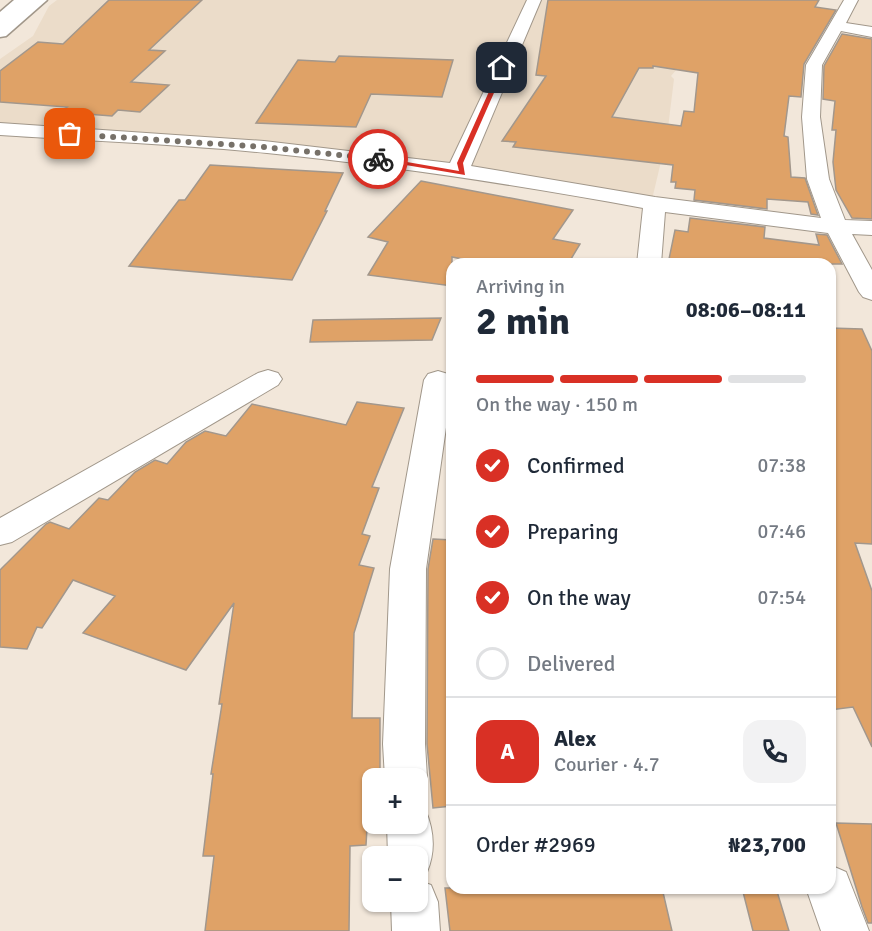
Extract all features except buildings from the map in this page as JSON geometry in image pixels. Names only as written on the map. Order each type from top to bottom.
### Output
[{"type":"main road","points":[[0,20],[23,0]]},
{"type":"main road","points":[[0,32],[39,0]]},
{"type":"street","points":[[451,166],[520,0]]},
{"type":"street","points":[[451,166],[534,0]]},
{"type":"street","points":[[851,0],[814,65],[811,117],[818,179],[836,227],[872,292]]},
{"type":"street","points":[[837,26],[872,32]]},
{"type":"street","points":[[0,121],[291,141],[451,166],[655,204],[836,227],[872,228]]},
{"type":"street","points":[[0,129],[264,147],[451,166]]},
{"type":"street","points":[[650,258],[655,204]]},
{"type":"street","points":[[0,532],[268,379]]},
{"type":"street","points":[[405,768],[408,569],[438,380]]},
{"type":"street","points":[[831,894],[845,931]]},
{"type":"street","points":[[415,912],[416,931]]},
{"type":"shaded area","points":[[57,0],[736,0],[671,76],[674,79],[667,136],[650,208],[443,166],[0,128],[0,59],[33,36],[49,6]]},
{"type":"way so far","points":[[70,134],[264,147],[378,159]]},
{"type":"route","points":[[378,159],[462,173],[460,163],[502,68]]}]
